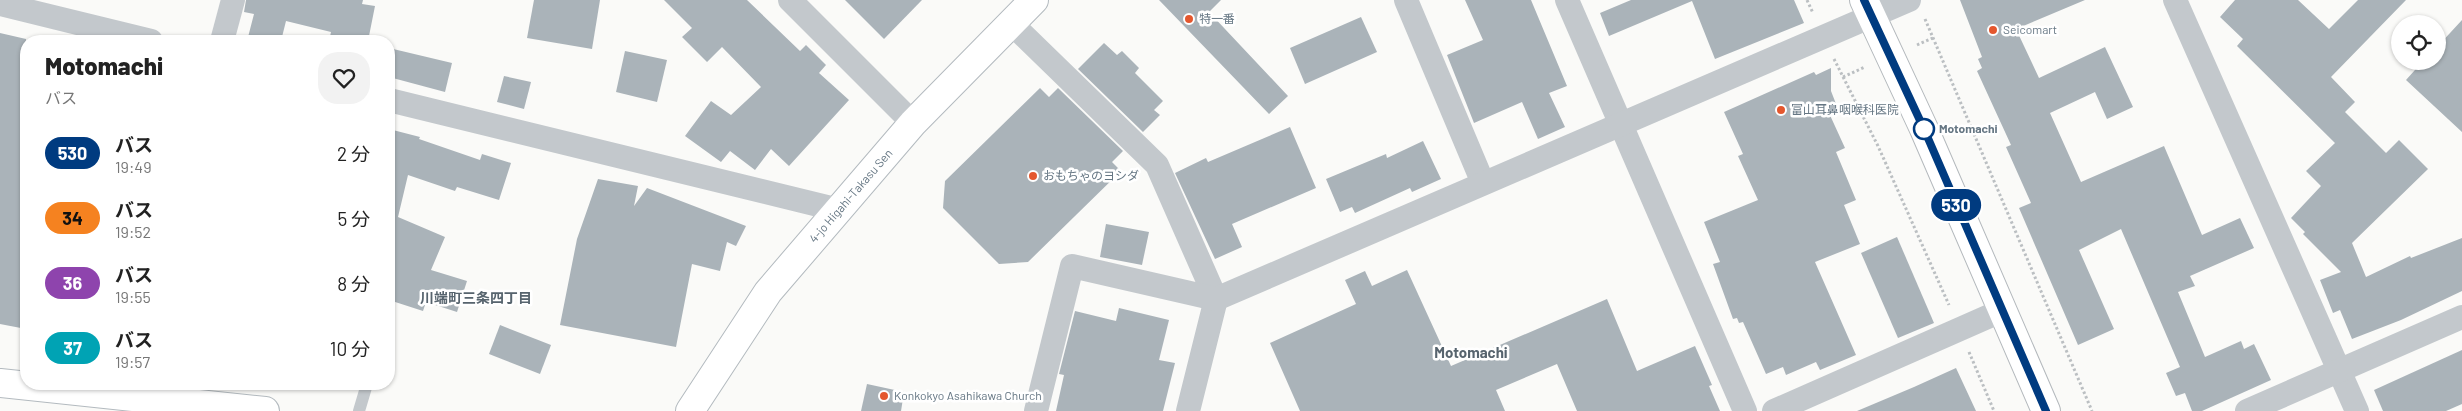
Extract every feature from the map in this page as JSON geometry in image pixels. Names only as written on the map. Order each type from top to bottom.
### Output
[{"type":"main road","name":"4-jo Higahi-Takasu Sen","points":[[690,411],[768,292],[913,123],[1034,0]]},
{"type":"main road","points":[[1867,8],[1924,129],[2001,311],[2046,411]]},
{"type":"main road","points":[[0,383],[20,384]]},
{"type":"main road","points":[[115,390],[131,391],[156,405],[252,410]]},
{"type":"street","points":[[224,35],[233,0]]},
{"type":"street","points":[[790,0],[913,123]]},
{"type":"street","points":[[1406,0],[1483,183]]},
{"type":"street","points":[[1567,0],[1745,411]]},
{"type":"street","points":[[2175,0],[2357,411]]},
{"type":"street","points":[[0,4],[101,35]]},
{"type":"street","points":[[1036,411],[1072,266],[1216,299],[1823,36],[1867,8],[1916,8]]},
{"type":"street","points":[[1012,23],[1157,165],[1216,299],[1188,411]]},
{"type":"street","points":[[395,101],[838,210]]},
{"type":"street","points":[[1774,411],[2001,311]]},
{"type":"street","points":[[2247,411],[2340,372],[2462,317]]},
{"type":"lane","points":[[359,411],[365,390]]},
{"type":"path","points":[[1807,0],[1878,146],[1994,411]]},
{"type":"path","points":[[1916,8],[2092,411]]},
{"type":"building","points":[[246,0],[363,0],[362,4],[375,6],[369,35],[330,35],[331,32],[286,21],[282,35],[249,35],[254,14],[244,12]]},
{"type":"building","points":[[534,0],[600,0],[592,49],[527,38]]},
{"type":"building","points":[[664,0],[747,0],[800,51],[806,45],[826,65],[819,73],[849,100],[789,166],[771,149],[755,170],[730,151],[721,162],[685,136],[711,101],[731,115],[761,87],[722,47],[707,62],[682,37],[692,28]]},
{"type":"building","points":[[845,0],[922,0],[884,39]]},
{"type":"building","points":[[1159,0],[1221,0],[1209,12],[1288,96],[1269,114]]},
{"type":"building","points":[[1465,0],[1531,0],[1567,86],[1549,93],[1565,127],[1538,139],[1522,102],[1474,123],[1447,55],[1483,40]]},
{"type":"building","points":[[1631,0],[1794,0],[1804,23],[1715,59],[1692,1],[1609,36],[1600,13]]},
{"type":"building","points":[[1960,0],[2085,0],[2016,29],[2039,78],[2105,47],[2133,107],[2107,119],[2095,92],[2050,113],[2081,182],[2164,146],[2202,235],[2240,218],[2254,248],[2190,276],[2195,286],[2178,292],[2205,357],[2241,341],[2244,349],[2254,344],[2271,380],[2202,411],[2192,411],[2185,393],[2176,396],[2166,373],[2180,367],[2121,229],[2079,250],[2114,329],[2078,345],[2019,208],[2031,203],[2006,147],[2011,145],[1977,71],[1982,68],[1978,59],[1982,57]]},
{"type":"building","points":[[2235,0],[2298,0],[2329,29],[2358,0],[2406,0],[2331,77],[2355,102],[2345,112],[2386,153],[2399,140],[2428,169],[2352,243],[2366,277],[2410,256],[2411,258],[2462,238],[2462,291],[2401,320],[2352,339],[2340,310],[2333,313],[2320,280],[2341,272],[2303,234],[2305,232],[2291,218],[2321,186],[2306,171],[2335,143],[2237,46],[2243,39],[2220,17]]},
{"type":"building","points":[[1361,17],[1377,52],[1305,84],[1290,48]]},
{"type":"building","points":[[2462,20],[2462,132],[2406,80],[2415,70],[2446,70],[2446,37]]},
{"type":"building","points":[[0,33],[20,38],[20,328],[0,324]]},
{"type":"building","points":[[1104,43],[1117,55],[1122,51],[1139,68],[1135,73],[1163,101],[1154,110],[1160,115],[1143,132],[1078,69]]},
{"type":"building","points":[[395,49],[452,63],[445,92],[395,79]]},
{"type":"building","points":[[625,51],[667,60],[657,102],[616,92]]},
{"type":"building","points":[[1831,68],[1831,91],[1838,109],[1829,113],[1845,148],[1836,152],[1856,200],[1844,205],[1860,244],[1815,262],[1856,355],[1820,370],[1816,362],[1786,375],[1783,367],[1766,374],[1743,322],[1739,323],[1737,318],[1733,319],[1713,264],[1720,262],[1704,222],[1758,200],[1738,156],[1743,154],[1724,112],[1814,72],[1816,75]]},
{"type":"building","points":[[504,76],[531,82],[524,109],[497,102]]},
{"type":"building","name":"おもちゃのヨシダ","points":[[1040,88],[1049,97],[1058,88],[1123,151],[1112,162],[1121,171],[1028,262],[999,264],[943,208],[945,181]]},
{"type":"building","points":[[1290,127],[1316,188],[1232,224],[1242,247],[1215,259],[1175,173],[1206,158],[1208,162]]},
{"type":"building","points":[[395,131],[420,137],[419,139],[480,160],[482,154],[511,163],[499,200],[457,187],[455,191],[408,175],[398,217],[445,237],[431,270],[467,281],[457,312],[426,302],[423,311],[395,302]]},
{"type":"building","points":[[1423,141],[1441,179],[1412,192],[1410,188],[1355,213],[1352,207],[1340,212],[1326,179],[1386,154],[1387,158]]},
{"type":"building","points":[[598,179],[638,186],[634,206],[647,188],[746,226],[736,246],[727,242],[720,271],[692,264],[676,347],[560,325],[577,239]]},
{"type":"building","points":[[1106,224],[1149,232],[1142,265],[1100,257]]},
{"type":"building","points":[[1897,237],[1934,323],[1898,338],[1861,253]]},
{"type":"building","points":[[1407,270],[1451,366],[1607,299],[1637,371],[1695,346],[1712,385],[1709,386],[1720,411],[1577,411],[1557,364],[1496,390],[1505,411],[1300,411],[1270,343],[1356,304],[1345,280],[1365,271],[1372,286]]},
{"type":"building","points":[[1119,308],[1169,320],[1159,360],[1175,363],[1163,411],[1056,411],[1064,375],[1059,374],[1075,311],[1116,321]]},
{"type":"building","points":[[500,325],[551,345],[540,374],[489,354]]},
{"type":"building","points":[[2462,350],[2462,404],[2446,411],[2383,411],[2374,390]]},
{"type":"building","points":[[1956,368],[1976,411],[1857,411],[1914,387]]},
{"type":"building","name":"Konkokyo Asahikawa Church","points":[[867,384],[904,392],[901,411],[861,411]]},
{"type":"bus line","name":"530","points":[[1864,0],[1924,129],[2001,311],[2046,411]]},
{"type":"place","name":"特一番","points":[[1189,19]]},
{"type":"place","name":"Seicomart","points":[[1993,30]]},
{"type":"place","name":"富山耳鼻咽喉科医院","points":[[1781,110]]},
{"type":"place","name":"Motomachi","points":[[1924,129]]},
{"type":"place","name":"おもちゃのヨシダ","points":[[1033,176]]},
{"type":"place","name":"Konkokyo Asahikawa Church","points":[[884,396]]},
{"type":"district","name":"川端町三条四丁目","points":[[476,298]]},
{"type":"district","name":"Motomachi","points":[[1471,353]]}]
